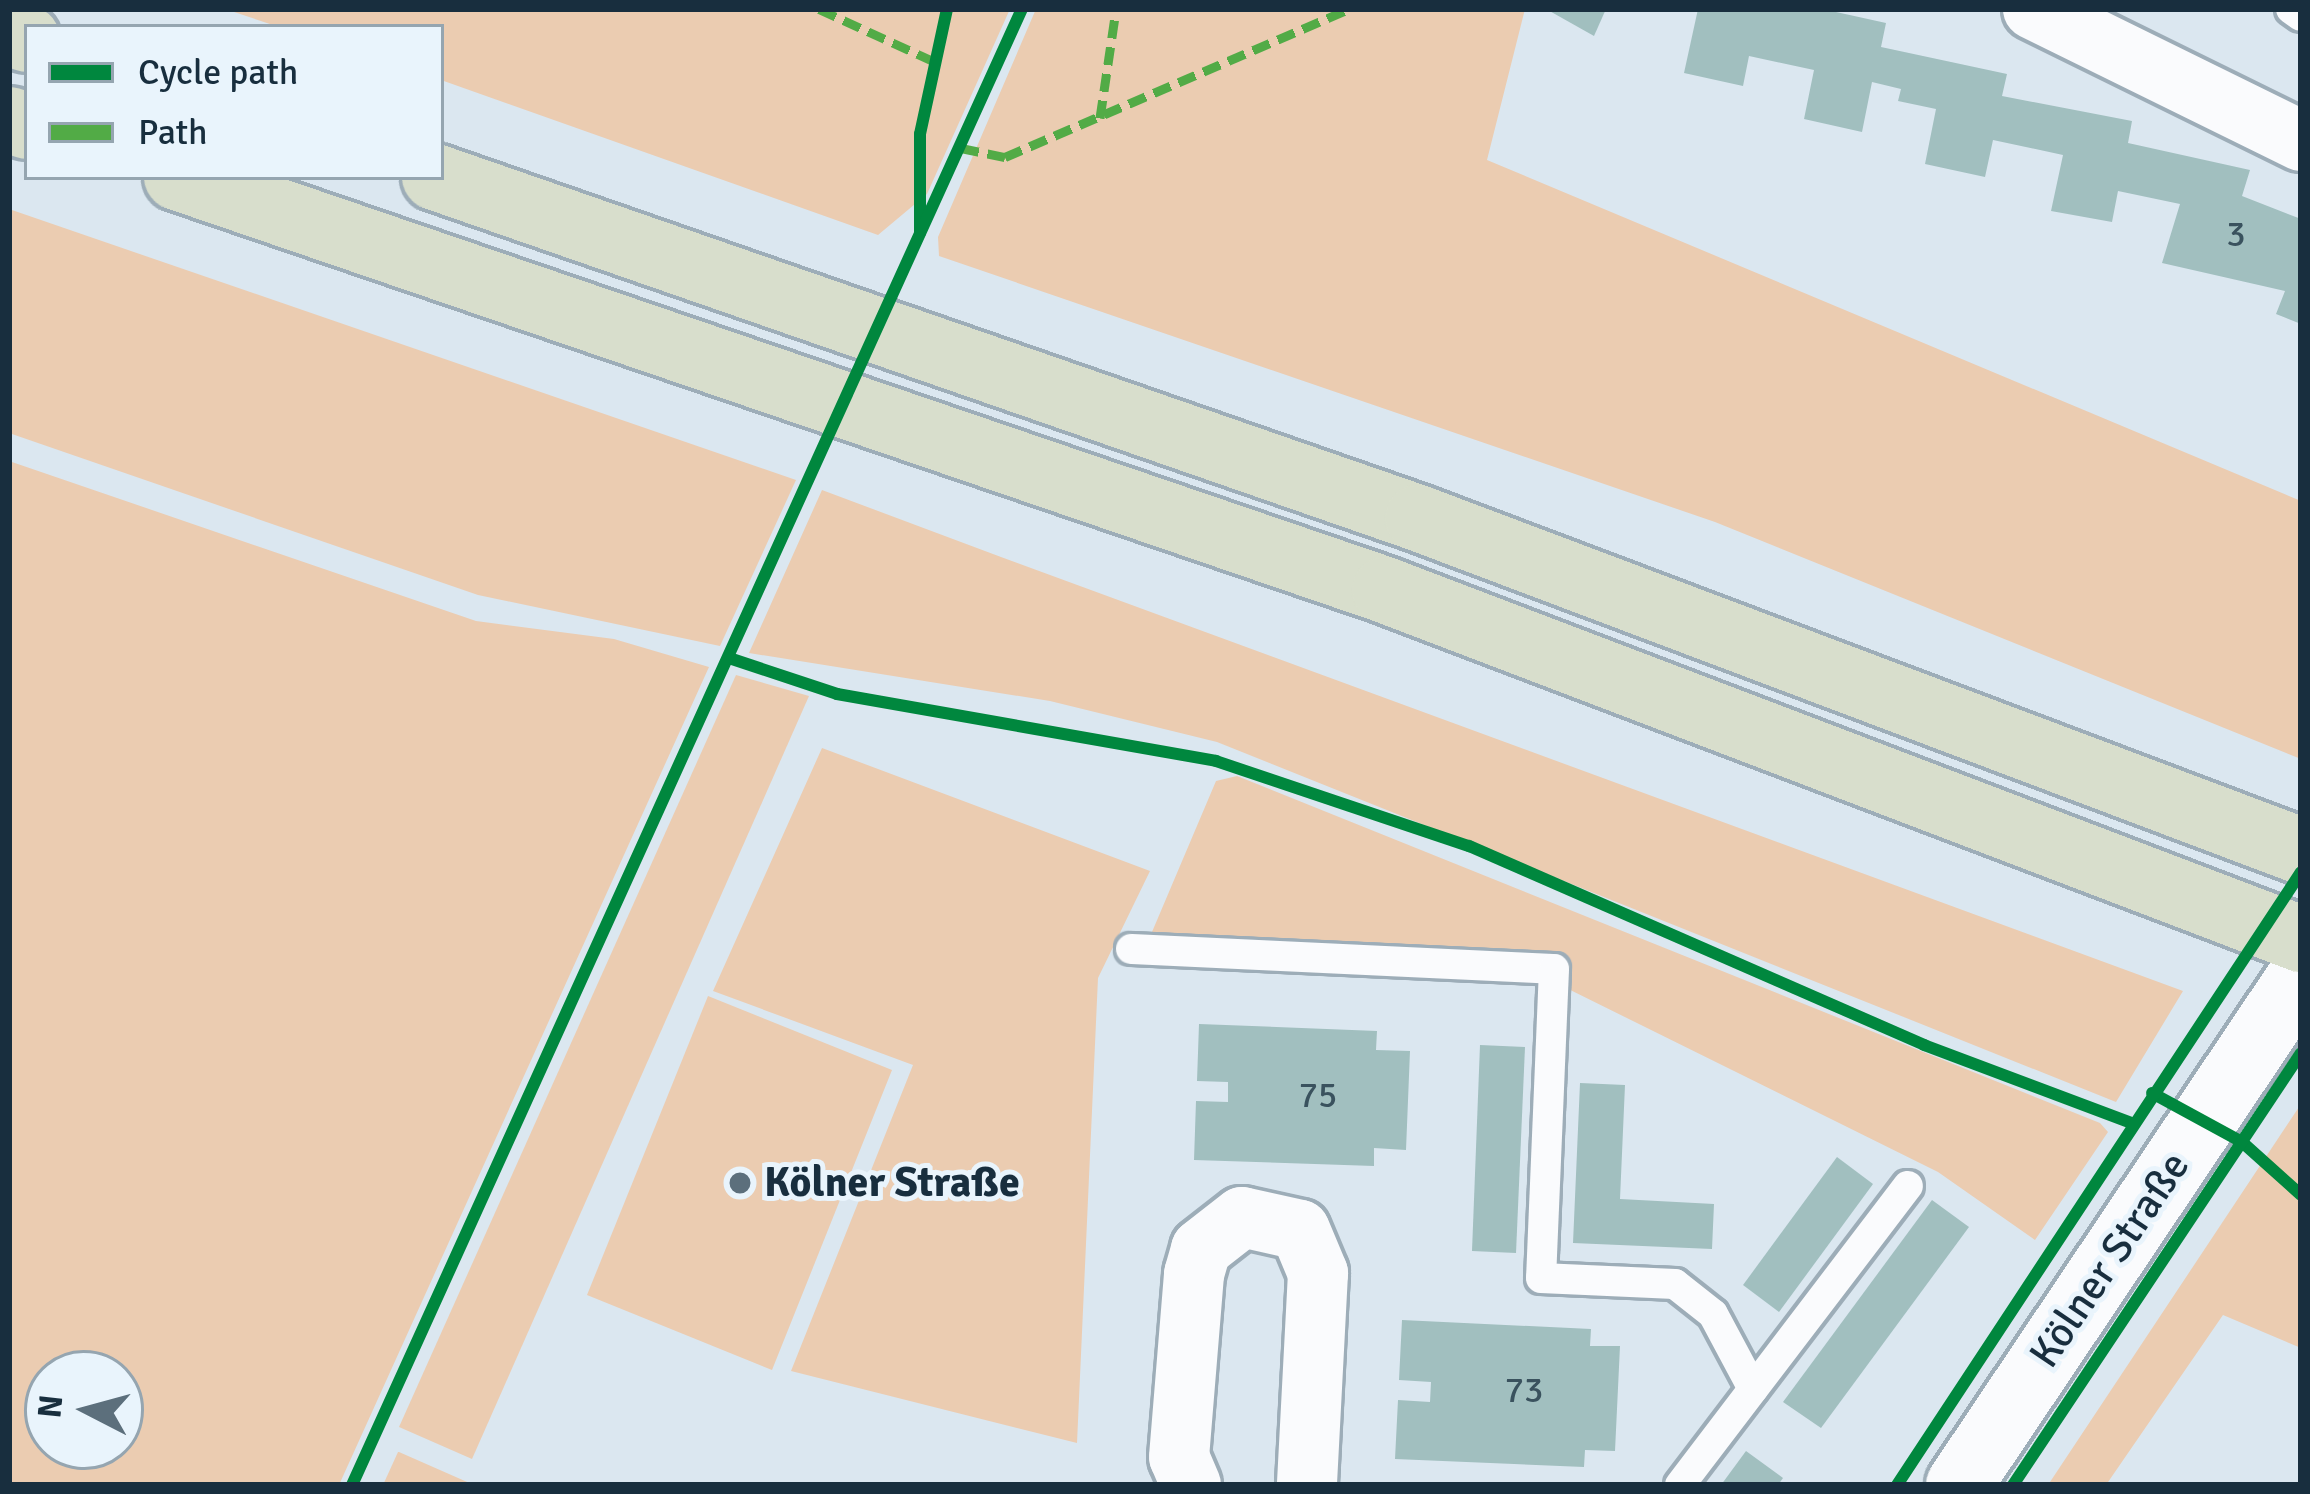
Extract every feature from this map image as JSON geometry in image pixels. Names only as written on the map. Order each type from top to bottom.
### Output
[{"type":"highway","points":[[186,180],[1449,614],[2301,939]]},
{"type":"highway","points":[[444,180],[1006,371],[2277,841]]},
{"type":"main road","name":"Kölner Straße","points":[[1959,1485],[2301,976]]},
{"type":"street","points":[[2033,9],[2301,141]]},
{"type":"street","points":[[1191,1485],[1179,1457],[1194,1274],[1201,1249],[1243,1217],[1300,1230],[1318,1273],[1307,1485]]},
{"type":"lane","points":[[2291,9],[2301,16]]},
{"type":"lane","points":[[1131,949],[1554,969],[1541,1278],[1675,1284],[1713,1314],[1753,1389]]},
{"type":"lane","points":[[1680,1485],[1908,1186]]},
{"type":"shaded area","points":[[225,9],[1010,9],[927,194],[878,235],[444,81],[444,24],[270,24]]},
{"type":"shaded area","points":[[1036,9],[1525,9],[1487,160],[2301,501],[2301,759],[1715,522],[939,256],[938,237]]},
{"type":"shaded area","points":[[9,209],[796,480],[720,646],[478,595],[9,433]]},
{"type":"shaded area","points":[[9,461],[476,621],[614,639],[709,667],[339,1485],[9,1485]]},
{"type":"shaded area","points":[[822,490],[2183,991],[2116,1102],[1217,742],[1050,701],[749,653]]},
{"type":"shaded area","points":[[736,675],[809,696],[472,1459],[399,1427]]},
{"type":"shaded area","name":"Kölner Straße","points":[[822,748],[1150,871],[1098,978],[1077,1443],[791,1371],[913,1065],[713,991]]},
{"type":"shaded area","points":[[1237,776],[2100,1123],[2108,1132],[2035,1240],[1938,1172],[1542,976],[1138,965],[1216,781]]},
{"type":"shaded area","name":"Kölner Straße","points":[[708,996],[892,1070],[772,1370],[587,1295]]},
{"type":"shaded area","points":[[2301,1104],[2301,1348],[2223,1315],[2106,1485],[2048,1485]]},
{"type":"shaded area","points":[[399,1452],[474,1485],[383,1485]]},
{"type":"building","points":[[1546,9],[1606,9],[1594,36]]},
{"type":"building","points":[[1698,9],[1827,10],[1886,23],[1881,47],[2007,74],[2002,96],[2132,121],[2128,143],[2250,170],[2242,196],[2301,219],[2301,324],[2276,314],[2285,291],[2162,263],[2180,204],[2118,191],[2112,222],[2051,211],[2063,155],[1993,140],[1985,177],[1925,164],[1936,109],[1898,101],[1901,89],[1872,82],[1862,132],[1804,119],[1814,70],[1749,56],[1743,86],[1684,73]]},
{"type":"building","points":[[1199,1024],[1377,1031],[1376,1050],[1410,1051],[1406,1150],[1374,1148],[1374,1166],[1194,1160],[1196,1101],[1228,1102],[1228,1082],[1197,1081]]},
{"type":"building","points":[[1480,1045],[1525,1047],[1516,1253],[1472,1251]]},
{"type":"building","points":[[1580,1083],[1625,1085],[1620,1199],[1714,1204],[1712,1249],[1573,1243]]},
{"type":"building","points":[[1837,1157],[1873,1184],[1779,1312],[1743,1285]]},
{"type":"building","points":[[1932,1200],[1969,1227],[1821,1428],[1783,1402]]},
{"type":"building","points":[[1402,1320],[1591,1329],[1590,1346],[1620,1346],[1615,1451],[1585,1450],[1584,1467],[1395,1459],[1398,1400],[1430,1402],[1431,1382],[1399,1380]]},
{"type":"building","points":[[1746,1451],[1783,1478],[1778,1485],[1721,1485]]},
{"type":"marked path","points":[[819,9],[931,60]]},
{"type":"marked path","points":[[1100,118],[1116,9]]},
{"type":"marked path","points":[[961,148],[1005,157],[1349,9]]},
{"type":"cycle path","points":[[920,233],[920,134],[947,9]]},
{"type":"cycle path","points":[[352,1485],[1022,9]]},
{"type":"cycle path","points":[[732,659],[837,694],[1216,761],[1469,846],[1924,1045],[2132,1123]]},
{"type":"cycle path","points":[[1897,1485],[2301,872]]},
{"type":"cycle path","points":[[2013,1485],[2301,1053]]},
{"type":"cycle path","points":[[2152,1093],[2242,1142],[2301,1195]]},
{"type":"place","name":"Kölner Straße","points":[[740,1183]]}]
